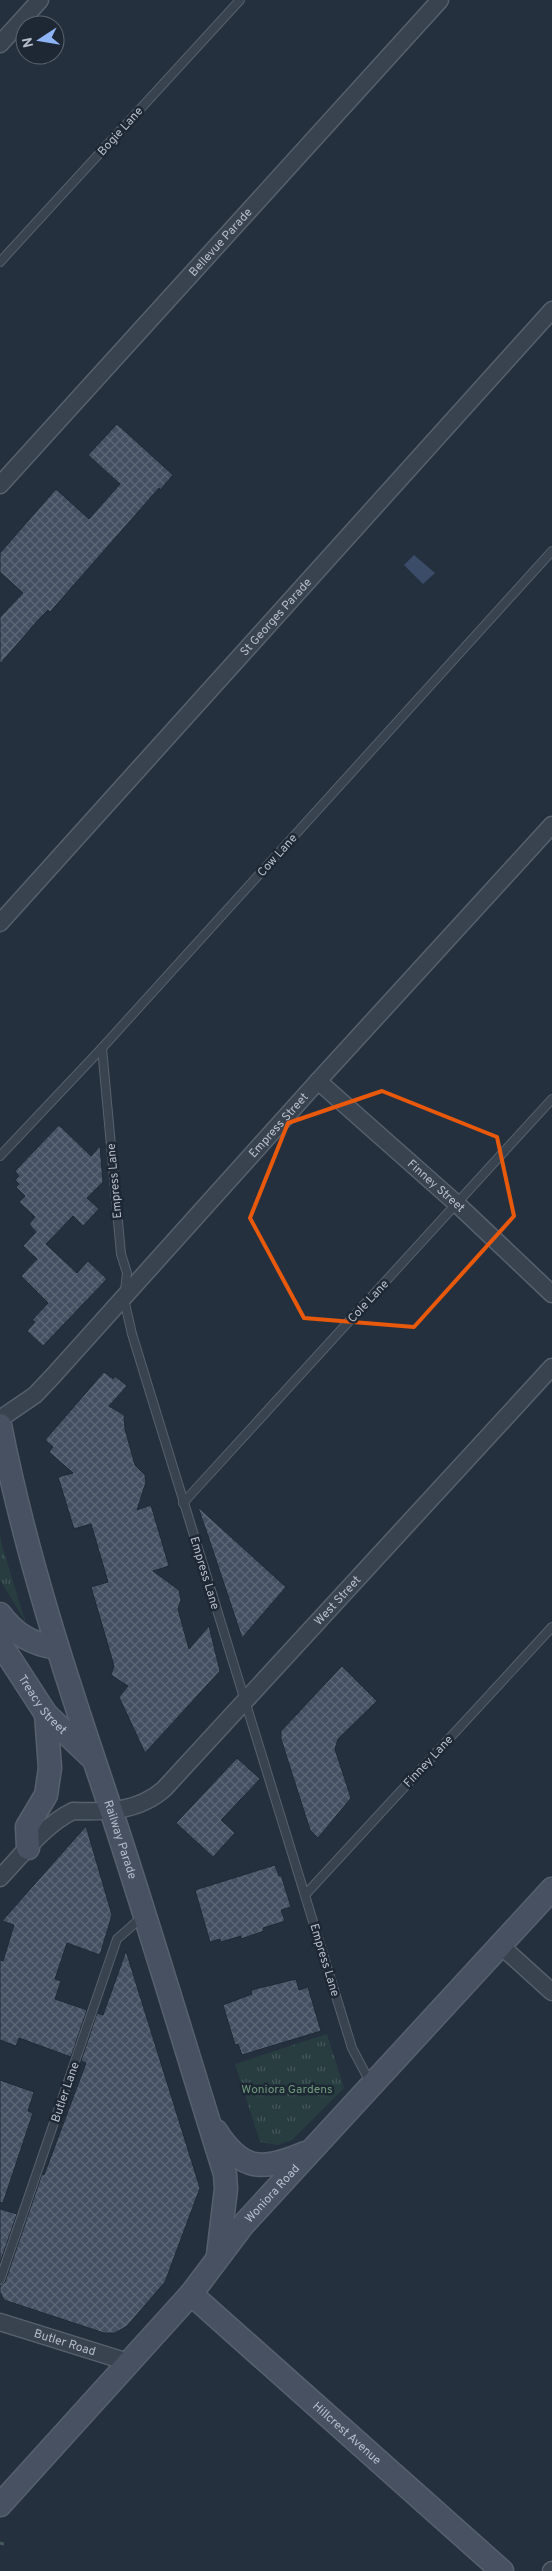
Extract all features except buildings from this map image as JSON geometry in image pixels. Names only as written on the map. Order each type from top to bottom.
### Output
[{"type":"main road","name":"Railway Parade","points":[[0,1425],[14,1494],[57,1648],[111,1811],[225,2174],[226,2189],[218,2255]]},
{"type":"main road","points":[[0,1614],[20,1636],[32,1642],[57,1648]]},
{"type":"main road","name":"Treacy Street","points":[[0,1643],[46,1714],[93,1758]]},
{"type":"main road","points":[[28,1848],[27,1827],[46,1794],[50,1768],[46,1714]]},
{"type":"main road","name":"Woniora Road","points":[[0,2505],[128,2362],[192,2294],[218,2255],[310,2150],[552,1889]]},
{"type":"main road","points":[[207,2118],[234,2154],[255,2166],[276,2164],[310,2150]]},
{"type":"main road","name":"Hillcrest Avenue","points":[[192,2294],[502,2571]]},
{"type":"street","points":[[0,44],[40,0]]},
{"type":"street","name":"Bellevue Parade","points":[[0,485],[440,0]]},
{"type":"street","name":"St Georges Parade","points":[[0,923],[552,310]]},
{"type":"street","name":"Empress Street","points":[[0,1419],[35,1395],[552,825]]},
{"type":"street","name":"Finney Street","points":[[318,1081],[458,1204],[552,1294]]},
{"type":"street","name":"West Street","points":[[0,1878],[50,1827],[73,1811],[111,1811],[130,1808],[154,1798],[245,1702],[552,1367]]},
{"type":"street","points":[[500,1945],[552,1992]]},
{"type":"street","name":"Butler Road","points":[[0,2322],[128,2362]]},
{"type":"lane","name":"Bogie Lane","points":[[0,262],[240,0]]},
{"type":"lane","name":"Cow Lane","points":[[0,1156],[102,1048],[552,552]]},
{"type":"lane","name":"Empress Lane","points":[[102,1048],[121,1254],[127,1273],[124,1299],[132,1334],[352,2048],[371,2084]]},
{"type":"lane","name":"Cole Lane","points":[[183,1503],[552,1099]]},
{"type":"lane","name":"Finney Lane","points":[[305,1895],[552,1627]]},
{"type":"lane","name":"Butler Lane","points":[[0,2280],[117,1939],[144,1915]]},
{"type":"path","points":[[0,2543],[6,2545]]},
{"type":"highlighted area","points":[[382,1091],[497,1137],[514,1216],[414,1327],[304,1318],[250,1218],[288,1123]]},
{"type":"green space","points":[[0,1534],[2,1545],[25,1621],[0,1580]]},
{"type":"green space","name":"Woniora Gardens","points":[[327,2034],[344,2088],[292,2140],[278,2145],[260,2142],[235,2064]]},
{"type":"water","points":[[414,555],[435,573],[423,584],[404,565]]}]
